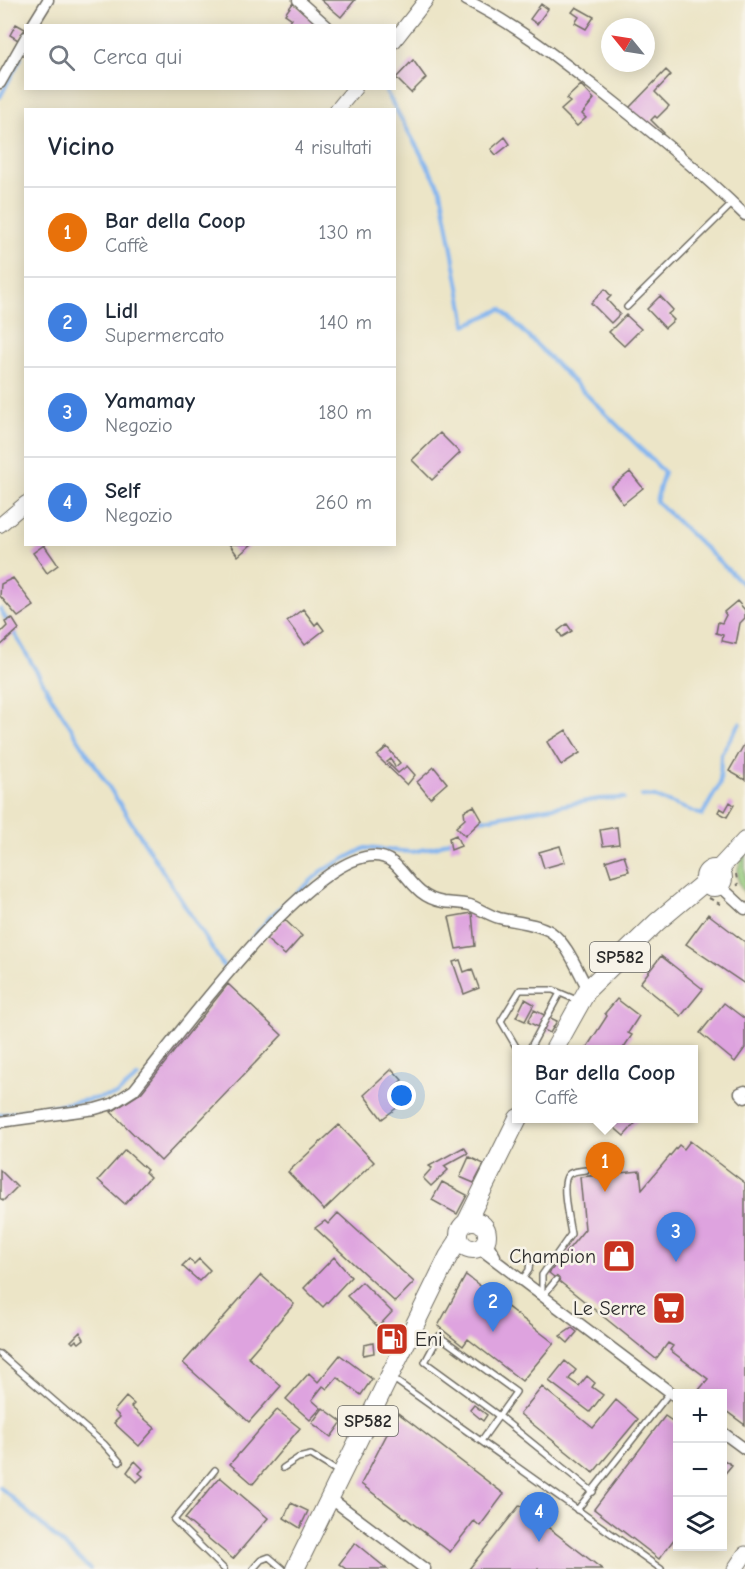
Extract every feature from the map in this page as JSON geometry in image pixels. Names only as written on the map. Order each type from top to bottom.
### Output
[{"type":"main road","name":"SP582","points":[[557,1045],[584,996],[657,922],[716,881],[745,841]]},
{"type":"main road","name":"SP582","points":[[473,1244],[459,1230],[474,1222],[484,1189],[516,1123]]},
{"type":"main road","name":"SP582","points":[[295,1569],[441,1272],[487,1231],[474,1222]]},
{"type":"main road","points":[[735,1569],[745,1554]]},
{"type":"street","points":[[33,24],[48,0]]},
{"type":"street","points":[[298,0],[325,24]]},
{"type":"street","points":[[396,38],[426,0]]},
{"type":"street","points":[[466,0],[495,14],[653,132],[745,215]]},
{"type":"street","points":[[0,84],[24,40]]},
{"type":"street","points":[[339,108],[353,90]]},
{"type":"street","points":[[0,525],[24,505]]},
{"type":"street","points":[[0,1122],[95,1109],[112,1104],[134,1090],[207,999],[262,936],[308,890],[352,860],[375,856],[385,858],[402,869],[415,890],[429,900],[468,905],[496,917],[551,932],[560,940],[584,996]]},
{"type":"street","points":[[716,881],[745,909]]},
{"type":"street","points":[[745,1091],[741,1093],[745,1098]]},
{"type":"street","points":[[473,1244],[673,1394]]},
{"type":"street","points":[[727,1435],[745,1449]]},
{"type":"street","points":[[330,1498],[425,1569]]},
{"type":"lane","points":[[627,308],[733,203]]},
{"type":"lane","points":[[515,1045],[501,1021],[520,990],[553,990],[584,996]]},
{"type":"lane","points":[[532,1045],[561,993]]},
{"type":"lane","points":[[543,1296],[542,1275],[571,1234],[564,1185],[566,1177],[570,1173],[586,1170]]},
{"type":"lane","points":[[522,1280],[528,1270],[530,1260]]},
{"type":"lane","points":[[543,1296],[556,1280]]},
{"type":"lane","points":[[481,1441],[499,1416],[516,1392],[439,1336],[425,1362],[499,1416],[592,1492]]},
{"type":"lane","points":[[0,1354],[104,1444],[120,1462]]},
{"type":"lane","points":[[390,1377],[661,1569]]},
{"type":"lane","points":[[577,1510],[673,1396]]},
{"type":"lane","points":[[283,1468],[298,1458],[312,1455],[341,1474]]},
{"type":"lane","points":[[215,1470],[174,1520],[224,1569]]},
{"type":"lane","points":[[253,1569],[261,1560],[269,1557],[283,1569]]},
{"type":"path","points":[[728,909],[712,898],[716,881],[739,890]]},
{"type":"green space","points":[[745,853],[745,894],[738,873]]},
{"type":"building","points":[[321,0],[355,0],[341,17]]},
{"type":"building","points":[[293,3],[315,20],[312,24],[288,24],[292,19],[285,14]]},
{"type":"building","points":[[541,4],[548,9],[537,24],[530,19]]},
{"type":"building","points":[[576,7],[594,17],[586,29],[575,23],[579,17],[572,12]]},
{"type":"building","points":[[16,24],[24,28],[18,40],[10,35]]},
{"type":"building","points":[[413,60],[426,78],[411,93],[396,78]]},
{"type":"building","points":[[666,70],[671,75],[655,92],[669,106],[657,118],[655,116],[651,120],[664,133],[661,136],[628,109]]},
{"type":"building","points":[[581,85],[594,99],[582,114],[586,118],[577,126],[561,110],[570,102],[566,99]]},
{"type":"building","points":[[505,137],[510,144],[496,155],[491,149]]},
{"type":"building","points":[[605,289],[611,296],[607,300],[620,314],[611,323],[591,303]]},
{"type":"building","points":[[660,296],[673,310],[668,314],[674,320],[665,328],[647,309]]},
{"type":"building","points":[[626,315],[641,329],[624,346],[609,332]]},
{"type":"building","points":[[440,433],[460,453],[432,480],[412,460]]},
{"type":"building","points":[[630,472],[643,488],[623,504],[611,487]]},
{"type":"building","points":[[45,546],[58,565],[47,573],[33,553]]},
{"type":"building","points":[[230,546],[250,546],[238,556]]},
{"type":"building","points":[[13,578],[34,606],[18,617],[0,596],[1,584]]},
{"type":"building","points":[[737,601],[745,610],[745,618],[740,623],[736,644],[722,641],[723,635],[716,633],[718,622],[722,623],[726,615],[724,612]]},
{"type":"building","points":[[303,609],[315,625],[318,622],[324,630],[305,645],[287,621]]},
{"type":"building","points":[[12,618],[19,629],[0,646],[0,633],[7,626],[5,622]]},
{"type":"building","points":[[567,624],[572,631],[562,637],[558,631]]},
{"type":"building","points":[[566,730],[580,753],[561,765],[547,742]]},
{"type":"building","points":[[745,743],[745,780],[729,771]]},
{"type":"building","points":[[387,747],[400,763],[395,767],[391,759],[387,762],[398,773],[407,766],[415,775],[407,785],[377,756]]},
{"type":"building","points":[[434,767],[447,783],[430,798],[417,782]]},
{"type":"building","points":[[730,802],[734,805],[727,817],[718,812],[720,808],[725,811]]},
{"type":"building","points":[[474,806],[482,820],[465,836],[456,827],[465,819],[464,811]]},
{"type":"building","points":[[617,827],[619,844],[603,846],[600,830]]},
{"type":"building","points":[[456,835],[461,846],[451,850],[449,838]]},
{"type":"building","points":[[560,846],[565,862],[544,868],[539,852]]},
{"type":"building","points":[[624,855],[629,871],[611,876],[606,861]]},
{"type":"building","points":[[472,913],[475,946],[456,949],[449,917]]},
{"type":"building","points":[[708,914],[745,942],[745,984],[686,944]]},
{"type":"building","points":[[284,919],[302,936],[285,955],[266,939]]},
{"type":"building","points":[[661,956],[703,989],[681,1016],[640,983]]},
{"type":"building","points":[[460,960],[464,972],[472,969],[479,988],[464,994],[453,962]]},
{"type":"building","points":[[228,984],[282,1035],[161,1161],[111,1112],[141,1093]]},
{"type":"building","points":[[525,999],[534,1004],[525,1021],[516,1017]]},
{"type":"building","points":[[617,999],[639,1016],[628,1033],[632,1035],[625,1045],[588,1045],[607,1016],[605,1013]]},
{"type":"building","points":[[724,1003],[745,1019],[745,1048],[735,1062],[700,1033]]},
{"type":"building","points":[[534,1010],[557,1021],[550,1033],[528,1022]]},
{"type":"building","points":[[392,1069],[402,1080],[395,1087],[407,1100],[382,1119],[364,1095]]},
{"type":"building","points":[[609,1123],[636,1123],[624,1136]]},
{"type":"building","points":[[339,1125],[374,1162],[324,1210],[288,1172]]},
{"type":"building","name":"Le Serre","points":[[690,1141],[745,1183],[745,1425],[727,1412],[727,1389],[700,1389],[708,1379],[670,1350],[673,1346],[668,1343],[656,1359],[549,1273],[585,1229],[580,1177],[640,1171],[642,1189],[679,1145],[684,1149]]},
{"type":"building","points":[[464,1147],[468,1153],[444,1166],[448,1170],[431,1186],[423,1178],[432,1168],[429,1166]]},
{"type":"building","points":[[125,1150],[147,1170],[145,1172],[150,1177],[125,1204],[98,1180]]},
{"type":"building","points":[[469,1157],[484,1164],[474,1183],[460,1177]]},
{"type":"building","points":[[0,1170],[17,1187],[3,1201],[0,1198]]},
{"type":"building","points":[[442,1182],[467,1195],[457,1214],[432,1200]]},
{"type":"building","points":[[338,1213],[414,1282],[395,1302],[315,1228],[325,1221],[328,1224]]},
{"type":"building","points":[[334,1257],[351,1277],[323,1307],[304,1288]]},
{"type":"building","points":[[189,1259],[194,1264],[199,1259],[210,1270],[199,1281],[182,1266]]},
{"type":"building","points":[[261,1275],[294,1304],[248,1357],[281,1386],[249,1422],[183,1363]]},
{"type":"building","points":[[466,1275],[554,1343],[522,1381],[468,1339],[463,1346],[438,1326]]},
{"type":"building","points":[[362,1282],[392,1312],[378,1327],[347,1296]]},
{"type":"building","points":[[572,1328],[577,1332],[568,1343],[560,1336]]},
{"type":"building","points":[[80,1332],[84,1339],[79,1343],[76,1340],[73,1343],[71,1341]]},
{"type":"building","points":[[388,1333],[397,1338],[391,1349],[382,1344]]},
{"type":"building","points":[[373,1343],[374,1353],[363,1355],[364,1345]]},
{"type":"building","points":[[340,1355],[372,1379],[361,1395],[337,1377],[327,1389],[323,1386],[312,1400],[321,1408],[310,1420],[286,1399],[309,1373],[318,1382]]},
{"type":"building","points":[[565,1361],[576,1370],[569,1379],[579,1386],[587,1376],[595,1383],[592,1387],[603,1395],[590,1412],[549,1381]]},
{"type":"building","points":[[542,1387],[593,1428],[616,1400],[638,1419],[593,1473],[520,1414]]},
{"type":"building","points":[[126,1397],[134,1404],[131,1407],[155,1428],[139,1446],[114,1423],[120,1417],[114,1411]]},
{"type":"building","points":[[474,1405],[487,1415],[483,1421],[470,1410]]},
{"type":"building","points":[[323,1408],[342,1422],[331,1437],[312,1423]]},
{"type":"building","points":[[277,1410],[300,1428],[253,1484],[230,1464]]},
{"type":"building","points":[[398,1413],[504,1494],[480,1526],[474,1521],[450,1552],[361,1484]]},
{"type":"building","points":[[665,1416],[673,1422],[673,1541],[659,1559],[594,1509]]},
{"type":"building","points":[[135,1461],[143,1469],[139,1473],[143,1476],[137,1482],[127,1472]]},
{"type":"building","points":[[220,1477],[268,1518],[233,1559],[185,1519]]},
{"type":"building","points":[[291,1503],[308,1511],[300,1528],[284,1518]]},
{"type":"building","points":[[520,1505],[532,1515],[602,1569],[469,1569]]},
{"type":"building","points":[[355,1543],[387,1569],[346,1569],[339,1564]]},
{"type":"waterway","points":[[0,97],[21,58]]},
{"type":"waterway","points":[[385,90],[395,108]]},
{"type":"waterway","points":[[396,109],[441,190],[466,325],[501,309],[664,472],[656,501],[745,586]]},
{"type":"waterway","points":[[0,609],[9,624]]},
{"type":"waterway","points":[[13,631],[52,698],[226,970],[224,972]]},
{"type":"waterway","points":[[642,796],[655,797],[702,815],[720,784],[721,754],[740,723]]},
{"type":"waterway","points":[[479,820],[599,799],[624,798]]},
{"type":"waterway","points":[[248,943],[271,916],[322,871],[365,848],[412,852],[439,846],[452,839]]},
{"type":"waterway","points":[[0,1115],[116,1095],[138,1077]]},
{"type":"waterway","points":[[0,1487],[90,1569]]},
{"type":"place","name":"Bar della Coop","points":[[605,1192]]},
{"type":"place","name":"Champion","points":[[619,1256]]},
{"type":"place","name":"Yamamay","points":[[676,1262]]},
{"type":"place","name":"Le Serre","points":[[669,1308]]},
{"type":"place","name":"Lidl","points":[[493,1332]]},
{"type":"place","name":"Eni","points":[[392,1339]]},
{"type":"place","name":"Self","points":[[539,1542]]}]
